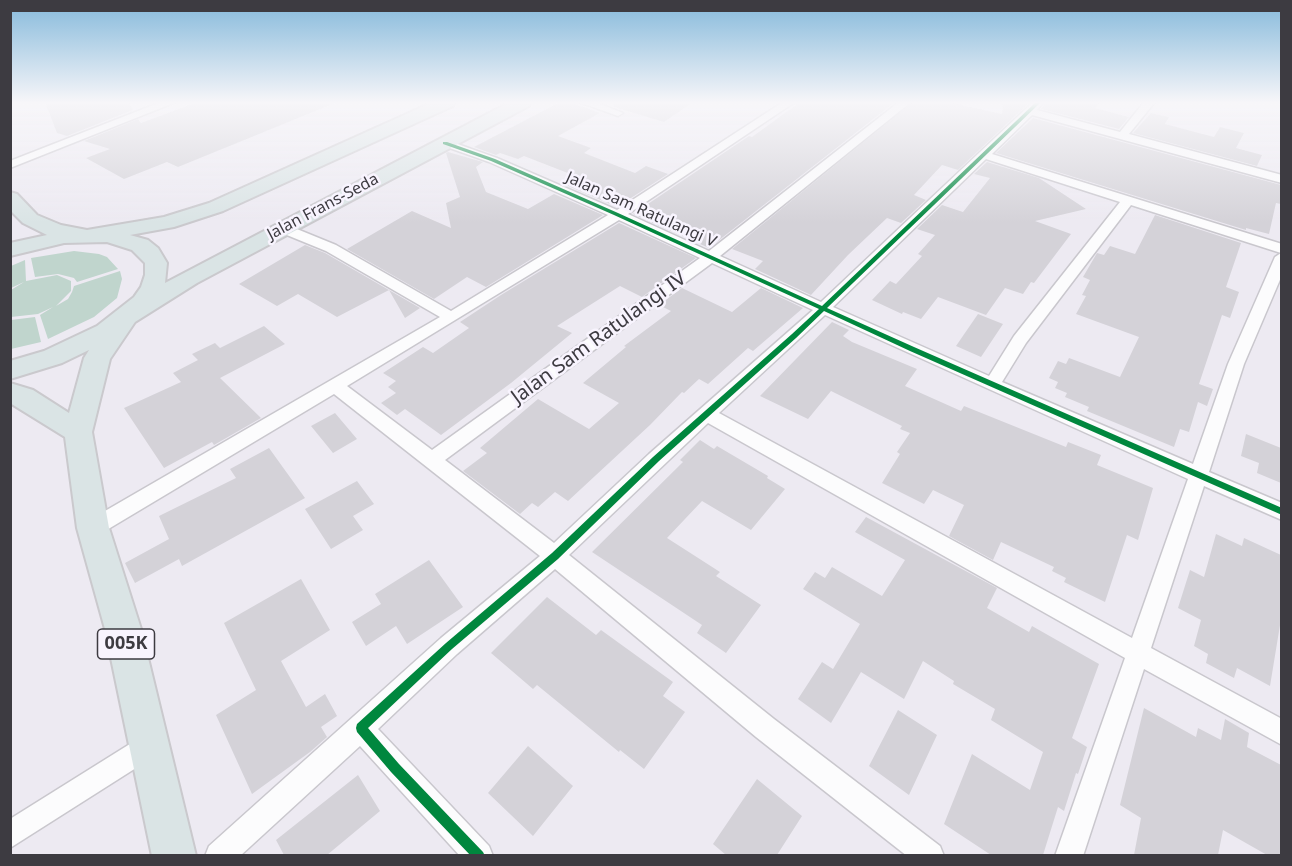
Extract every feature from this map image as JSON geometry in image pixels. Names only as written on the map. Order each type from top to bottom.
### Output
[{"type":"main road","points":[[10,250],[40,242],[167,223],[216,207],[358,142]]},
{"type":"main road","name":"Jalan Frans-Seda","points":[[126,317],[189,278],[446,143]]},
{"type":"main road","points":[[10,198],[30,219],[56,231],[87,236],[108,236],[140,245],[150,253],[156,263],[152,288],[142,302],[126,317],[81,345],[53,357],[10,370]]},
{"type":"main road","name":"005K","points":[[126,317],[97,358],[78,432],[93,528],[123,629],[174,855]]},
{"type":"main road","points":[[10,392],[23,397],[78,432]]},
{"type":"street","points":[[10,165],[64,142]]},
{"type":"street","points":[[93,528],[451,317],[661,188],[728,142]]},
{"type":"street","name":"Jalan Sam Ratulangi IV","points":[[432,460],[712,256],[855,142]]},
{"type":"street","points":[[219,855],[449,646],[555,556],[706,414],[823,309],[997,142]]},
{"type":"street","points":[[1146,142],[1281,179]]},
{"type":"street","name":"Jalan Sam Ratulangi V","points":[[446,143],[493,160],[712,256],[823,309],[1281,512]]},
{"type":"street","points":[[984,155],[1281,249]]},
{"type":"street","points":[[992,384],[1020,340],[1127,202]]},
{"type":"street","points":[[282,228],[331,248],[451,317]]},
{"type":"street","points":[[1069,855],[1236,364],[1281,257]]},
{"type":"street","points":[[334,386],[555,556],[765,728],[930,855]]},
{"type":"street","points":[[706,414],[1281,733]]},
{"type":"street","points":[[361,728],[395,768],[479,855]]},
{"type":"street","points":[[10,835],[149,745]]},
{"type":"green space","points":[[74,251],[107,257],[118,269],[77,282],[74,278],[58,274],[35,277],[31,258]]},
{"type":"green space","points":[[25,260],[26,281],[57,275],[71,281],[71,291],[56,306],[68,299],[74,286],[120,271],[122,279],[117,298],[94,317],[48,339],[40,315],[53,307],[38,314],[11,317],[11,290],[24,282],[11,288],[11,266]]},
{"type":"green space","points":[[35,317],[41,342],[11,349],[11,320]]},
{"type":"building","points":[[89,142],[238,142],[178,167],[167,162],[124,179],[86,158],[110,149]]},
{"type":"building","points":[[483,142],[576,142],[591,148],[584,153],[635,173],[646,166],[668,174],[617,207],[566,185],[578,177],[524,156],[518,159],[500,153],[496,155],[474,147]]},
{"type":"building","points":[[739,142],[844,142],[709,248],[633,214]]},
{"type":"building","points":[[863,142],[987,142],[958,170],[942,165],[914,195],[926,200],[901,223],[887,218],[811,295],[755,269],[763,261],[732,249]]},
{"type":"building","points":[[1007,142],[1123,142],[1281,185],[1281,204],[1276,203],[1269,234],[1246,228],[1246,230],[996,153]]},
{"type":"building","points":[[1168,142],[1239,142],[1236,148],[1262,155],[1257,166]]},
{"type":"building","points":[[446,153],[483,162],[476,167],[486,192],[528,209],[554,194],[603,215],[486,287],[467,277],[434,299],[347,249],[412,211],[451,228],[446,203],[460,197]]},
{"type":"building","points":[[987,162],[1039,178],[1086,209],[1035,221],[1071,234],[1034,283],[1031,282],[1023,294],[1005,288],[986,315],[938,297],[921,319],[903,312],[902,314],[872,300],[890,281],[896,284],[922,256],[918,254],[935,235],[917,229],[942,205],[963,212],[990,178],[974,174]]},
{"type":"building","points":[[1155,215],[1241,243],[1226,287],[1239,292],[1230,318],[1222,315],[1199,384],[1213,389],[1207,406],[1198,402],[1189,432],[1180,429],[1174,447],[1087,411],[1089,407],[1065,397],[1067,393],[1055,388],[1058,382],[1049,378],[1058,361],[1066,364],[1069,358],[1120,377],[1139,337],[1076,314],[1086,296],[1082,295],[1090,280],[1083,277],[1097,253],[1104,255],[1110,246],[1135,254]]},
{"type":"building","points":[[619,223],[696,258],[642,297],[620,286],[557,326],[572,333],[511,383],[441,435],[405,409],[397,415],[381,403],[396,393],[388,387],[396,381],[383,373],[423,347],[433,353],[469,328],[460,322]]},
{"type":"building","points":[[305,245],[325,253],[389,290],[337,317],[298,294],[277,306],[239,284]]},
{"type":"building","points":[[682,288],[732,312],[761,288],[803,308],[753,351],[748,348],[708,384],[699,379],[684,393],[682,392],[568,501],[555,492],[538,507],[532,503],[520,514],[463,471],[487,453],[480,448],[538,399],[589,429],[619,403],[583,383],[626,347],[624,346],[671,311],[659,305]]},
{"type":"building","points":[[389,290],[420,308],[405,318]]},
{"type":"building","points":[[978,314],[1003,324],[981,357],[956,346]]},
{"type":"building","points":[[832,322],[849,330],[843,336],[852,342],[917,369],[905,386],[961,411],[964,406],[1066,447],[1068,442],[1101,455],[1097,465],[1153,488],[1138,540],[1127,535],[1105,602],[1064,582],[1066,578],[1052,571],[1054,567],[1001,542],[993,560],[949,536],[964,505],[933,490],[924,504],[882,483],[900,454],[897,452],[910,433],[900,429],[902,426],[831,391],[808,419],[760,396]]},
{"type":"building","points":[[264,326],[285,344],[220,378],[261,418],[214,445],[212,442],[164,468],[124,408],[181,382],[173,373],[198,360],[192,354],[215,343],[220,348]]},
{"type":"building","points":[[335,413],[357,439],[333,453],[311,426]]},
{"type":"building","points":[[1246,434],[1281,448],[1281,483],[1257,473],[1259,463],[1241,456]]},
{"type":"building","points":[[700,440],[714,449],[717,446],[768,476],[767,478],[785,489],[751,530],[702,501],[667,538],[720,572],[716,576],[761,605],[726,653],[697,633],[702,625],[592,552],[683,462],[680,460]]},
{"type":"building","points":[[269,448],[305,498],[182,566],[179,559],[135,583],[125,563],[169,539],[159,516],[236,478],[230,469]]},
{"type":"building","points":[[357,481],[374,504],[353,516],[363,530],[331,549],[305,509]]},
{"type":"building","points":[[866,517],[997,588],[987,608],[1029,632],[1032,626],[1099,664],[1072,738],[1087,747],[1064,811],[1058,807],[1043,855],[991,855],[944,824],[972,754],[1030,790],[1043,752],[991,720],[995,709],[953,684],[954,681],[923,661],[904,699],[861,672],[831,723],[798,699],[822,662],[833,669],[860,624],[803,589],[815,572],[825,578],[832,567],[882,596],[905,560],[855,532]]},
{"type":"building","points":[[1216,534],[1242,546],[1244,538],[1281,555],[1281,619],[1270,686],[1237,668],[1234,678],[1206,663],[1208,654],[1194,646],[1201,620],[1178,608],[1190,570],[1204,577]]},
{"type":"building","points":[[429,560],[463,607],[407,644],[396,626],[366,646],[352,622],[381,604],[375,594]]},
{"type":"building","points":[[301,579],[330,630],[281,661],[306,707],[325,694],[337,716],[321,727],[327,737],[252,794],[216,715],[256,690],[224,623]]},
{"type":"building","points":[[547,597],[596,635],[601,630],[673,682],[663,696],[685,712],[644,769],[620,750],[619,752],[537,685],[533,689],[491,653]]},
{"type":"building","points":[[1144,708],[1196,737],[1198,728],[1221,740],[1225,719],[1249,733],[1247,747],[1281,765],[1281,855],[1267,855],[1223,830],[1218,855],[1134,855],[1141,818],[1120,805]]},
{"type":"building","points":[[898,710],[937,735],[909,795],[869,766]]},
{"type":"building","points":[[528,746],[573,786],[533,836],[488,793]]},
{"type":"building","points":[[358,775],[380,811],[327,855],[284,855],[276,840]]},
{"type":"building","points":[[757,779],[802,816],[777,855],[726,855],[713,844]]},
{"type":"cycle path","points":[[479,856],[395,768],[361,728],[449,646],[555,556],[656,459],[794,336],[997,142]]},
{"type":"cycle path","points":[[445,143],[493,160],[616,214],[912,349],[1282,512]]}]
